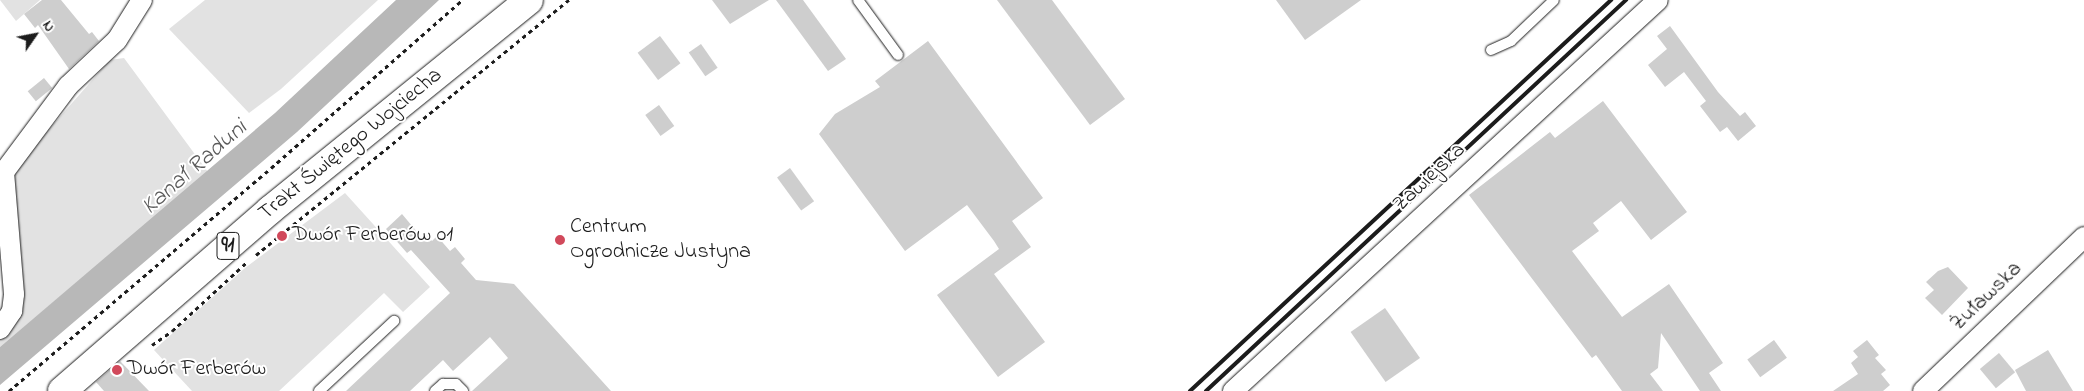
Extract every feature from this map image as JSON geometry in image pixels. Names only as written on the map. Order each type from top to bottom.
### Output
[{"type":"main road","name":"Trakt Świętego Wojciecha","points":[[62,391],[270,210],[529,0]]},
{"type":"street","points":[[0,329],[12,311],[14,294],[4,172],[68,86],[117,40],[142,0]]},
{"type":"street","name":"Zawiejska","points":[[1233,391],[1658,0]]},
{"type":"street","name":"Żuławska","points":[[1923,391],[2084,237]]},
{"type":"lane","points":[[858,0],[898,55]]},
{"type":"lane","points":[[1491,50],[1511,41],[1554,0]]},
{"type":"lane","points":[[319,391],[394,320]]},
{"type":"lane","points":[[435,391],[442,384],[456,384],[463,391]]},
{"type":"path","points":[[9,391],[256,181],[462,0]]},
{"type":"path","points":[[149,347],[172,331],[306,212],[569,0]]},
{"type":"shaded area","points":[[0,0],[40,0],[16,21]]},
{"type":"shaded area","points":[[205,0],[378,0],[281,89],[249,113],[169,29]]},
{"type":"shaded area","points":[[396,0],[439,0],[297,132],[0,385],[0,347],[275,113]]},
{"type":"shaded area","points":[[124,58],[208,172],[0,347],[0,337],[21,314],[24,289],[10,187],[20,162],[110,60]]},
{"type":"shaded area","points":[[345,193],[430,287],[403,312],[384,293],[279,391],[192,391],[154,350],[245,268]]},
{"type":"building","points":[[42,0],[61,0],[89,34],[92,32],[99,41],[69,69],[38,25],[35,28],[24,14]]},
{"type":"building","points":[[712,0],[769,0],[730,24]]},
{"type":"building","points":[[776,0],[803,0],[846,59],[828,71]]},
{"type":"building","points":[[997,0],[1052,0],[1125,99],[1090,125]]},
{"type":"building","points":[[1276,0],[1361,0],[1305,40]]},
{"type":"building","points":[[1670,26],[1718,92],[1740,116],[1745,112],[1756,126],[1738,141],[1727,127],[1720,132],[1700,106],[1706,101],[1684,72],[1665,87],[1648,65],[1667,49],[1657,36]]},
{"type":"building","points":[[660,36],[680,63],[658,80],[638,53]]},
{"type":"building","points":[[928,41],[1043,198],[1012,221],[1031,247],[994,274],[1045,342],[998,377],[937,295],[999,249],[994,241],[967,205],[905,251],[819,134],[835,114],[880,87],[875,81]]},
{"type":"building","points":[[701,44],[718,68],[705,76],[689,53]]},
{"type":"building","points":[[44,78],[52,88],[36,101],[28,91]]},
{"type":"building","points":[[1603,101],[1687,212],[1651,240],[1621,201],[1593,223],[1599,231],[1572,251],[1622,317],[1669,284],[1723,363],[1709,373],[1721,391],[1700,391],[1661,333],[1658,368],[1650,374],[1663,391],[1622,391],[1596,355],[1592,358],[1469,195],[1550,132],[1555,138]]},
{"type":"building","points":[[659,105],[674,126],[661,136],[645,115]]},
{"type":"building","points":[[790,168],[814,201],[801,211],[777,177]]},
{"type":"building","points":[[402,214],[423,239],[427,235],[432,241],[437,236],[450,251],[455,247],[465,259],[461,263],[476,280],[514,284],[611,391],[472,391],[508,358],[490,337],[453,371],[443,360],[410,391],[346,391],[450,293],[411,250],[407,253],[386,229]]},
{"type":"building","points":[[1948,267],[1968,288],[1942,315],[1925,298],[1934,290],[1926,282],[1938,271]]},
{"type":"building","points":[[1385,308],[1420,358],[1386,382],[1351,332]]},
{"type":"building","points":[[1774,340],[1787,358],[1760,377],[1747,359]]},
{"type":"building","points":[[1867,340],[1879,355],[1875,358],[1886,370],[1881,374],[1890,385],[1883,391],[1833,391],[1858,374],[1851,363],[1858,357],[1853,351]]},
{"type":"building","points":[[2048,350],[2073,391],[2026,391],[2015,370]]},
{"type":"building","points":[[1999,353],[2015,372],[1996,388],[1980,369]]},
{"type":"building","name":"Dwór Ferberów","points":[[120,361],[149,391],[104,391],[96,382]]},
{"type":"railway","points":[[1190,391],[1611,0]]},
{"type":"railway","points":[[1206,391],[1626,0]]},
{"type":"place","name":"Dwór Ferberów 01","points":[[282,236]]},
{"type":"place","name":"Centrum Ogrodnicze Justyna","points":[[560,240]]},
{"type":"place","name":"Dwór Ferberów","points":[[117,370]]},
{"type":"water label","name":"Kanał Raduni","points":[[195,168]]}]
